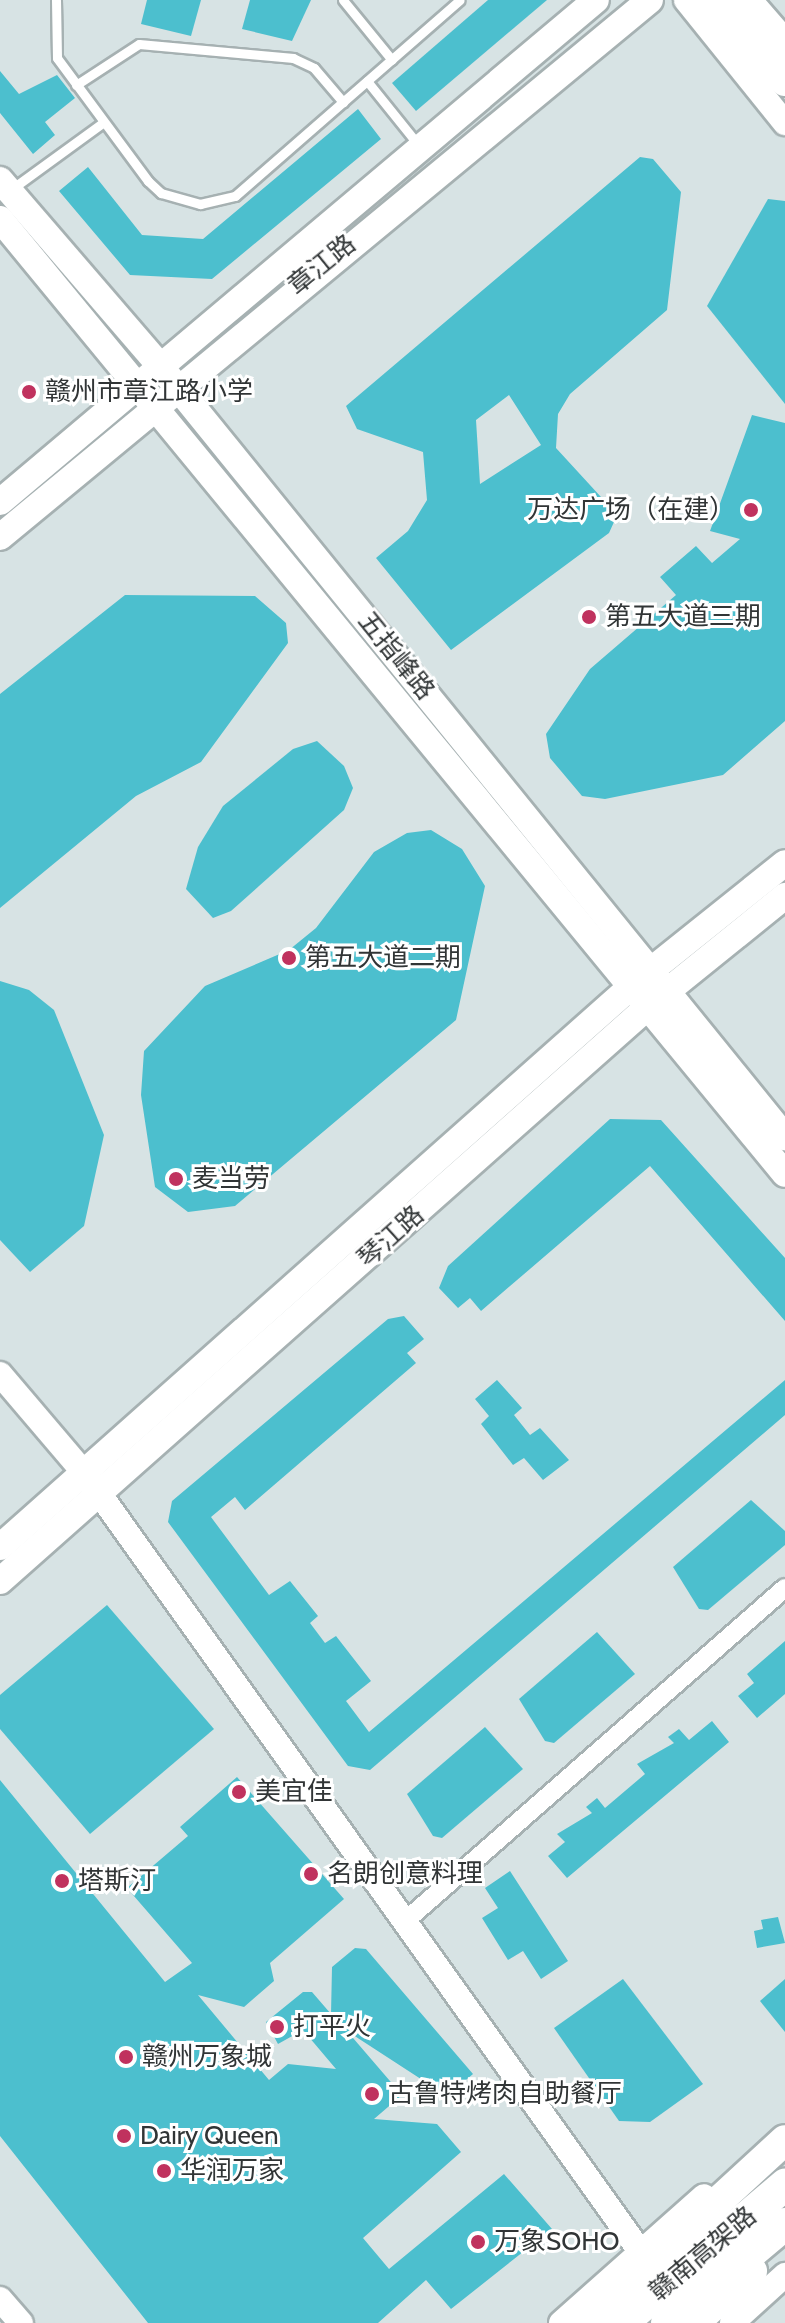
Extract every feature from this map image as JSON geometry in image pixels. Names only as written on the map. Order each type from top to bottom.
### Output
[{"type":"highway","name":"赣南高架路","points":[[622,2323],[785,2185]]},
{"type":"highway","name":"赣南高架路","points":[[667,2323],[785,2224]]},
{"type":"main road","name":"章江路","points":[[0,537],[155,405],[168,376],[420,148],[596,0]]},
{"type":"main road","name":"章江路","points":[[0,502],[137,383],[168,376],[650,0]]},
{"type":"main road","points":[[715,0],[785,81]]},
{"type":"main road","points":[[746,0],[785,45]]},
{"type":"main road","name":"五指峰路","points":[[4,186],[168,376],[660,998],[785,1137]]},
{"type":"main road","name":"五指峰路","points":[[0,219],[643,977]]},
{"type":"main road","name":"琴江路","points":[[0,1581],[93,1486],[643,977],[785,863]]},
{"type":"main road","name":"琴江路","points":[[0,1547],[93,1486],[660,998],[785,896]]},
{"type":"main road","name":"五指峰路","points":[[660,998],[785,1174]]},
{"type":"main road","points":[[586,2323],[785,2140]]},
{"type":"main road","points":[[694,2323],[785,2241]]},
{"type":"street","points":[[686,0],[785,123]]},
{"type":"street","points":[[764,0],[785,24]]},
{"type":"street","points":[[0,1374],[93,1486],[640,2251]]},
{"type":"street","points":[[403,1923],[785,1588]]},
{"type":"street","points":[[561,2323],[785,2127]]},
{"type":"street","points":[[732,2323],[785,2275]]},
{"type":"street","points":[[0,2299],[21,2323]]},
{"type":"lane","points":[[56,0],[57,58],[76,85],[161,193],[200,204],[235,196],[460,0]]},
{"type":"lane","points":[[343,0],[392,60]]},
{"type":"lane","points":[[76,85],[139,44],[293,58],[314,68],[343,102]]},
{"type":"lane","points":[[367,81],[420,148]]},
{"type":"lane","points":[[4,186],[104,122]]},
{"type":"building","points":[[147,0],[201,0],[191,36],[141,24]]},
{"type":"building","points":[[250,0],[311,0],[292,41],[242,29]]},
{"type":"building","points":[[488,0],[547,0],[416,111],[392,83]]},
{"type":"building","points":[[0,71],[19,94],[57,75],[75,98],[45,122],[55,135],[33,154],[0,113]]},
{"type":"building","points":[[358,109],[381,139],[212,279],[130,275],[59,191],[88,167],[142,235],[203,239]]},
{"type":"building","points":[[640,157],[653,159],[681,192],[667,310],[570,394],[558,414],[556,448],[612,509],[614,522],[609,533],[451,650],[376,558],[408,531],[427,500],[423,452],[357,429],[346,406]],"holes":[[[509,395],[541,445],[480,484],[476,420]]]},
{"type":"building","points":[[768,199],[785,201],[785,404],[707,306]]},
{"type":"building","name":"万达广场（在建）","points":[[752,415],[785,423],[785,721],[723,775],[605,799],[582,796],[550,758],[546,734],[590,669],[676,595],[660,577],[696,546],[712,563],[740,539],[710,531]]},
{"type":"building","points":[[125,595],[255,596],[286,623],[288,643],[201,762],[136,796],[0,908],[0,694]]},
{"type":"building","points":[[317,741],[344,766],[353,788],[344,810],[231,911],[213,918],[186,889],[198,847],[223,806],[293,749]]},
{"type":"building","points":[[431,830],[462,849],[485,886],[456,1020],[235,1206],[188,1212],[155,1187],[141,1095],[144,1051],[205,986],[289,950],[316,928],[374,852],[407,833]]},
{"type":"building","points":[[0,981],[29,990],[54,1010],[104,1135],[84,1226],[30,1272],[0,1240]]},
{"type":"building","points":[[610,1119],[661,1120],[785,1258],[785,1321],[650,1166],[481,1311],[470,1298],[458,1308],[439,1288],[448,1266]]},
{"type":"building","points":[[404,1316],[424,1339],[407,1353],[416,1363],[245,1510],[235,1497],[211,1517],[269,1595],[290,1581],[318,1616],[310,1623],[325,1643],[336,1636],[371,1681],[346,1701],[369,1732],[785,1380],[785,1415],[370,1770],[348,1766],[168,1522],[172,1501],[388,1319]]},
{"type":"building","points":[[497,1380],[522,1408],[514,1415],[530,1435],[540,1428],[569,1460],[543,1480],[524,1458],[513,1465],[481,1424],[489,1416],[475,1399]]},
{"type":"building","points":[[751,1500],[785,1531],[785,1545],[708,1610],[699,1609],[673,1567]]},
{"type":"building","points":[[107,1605],[214,1729],[90,1834],[0,1729],[0,1695]]},
{"type":"building","points":[[597,1632],[635,1674],[554,1743],[545,1741],[519,1699]]},
{"type":"building","points":[[785,1641],[785,1694],[757,1718],[738,1696],[754,1683],[747,1674]]},
{"type":"building","points":[[712,1721],[729,1742],[567,1878],[548,1856],[565,1842],[557,1834],[592,1813],[586,1807],[597,1798],[605,1808],[645,1774],[637,1764],[674,1743],[668,1737],[679,1729],[689,1740]]},
{"type":"building","points":[[485,1727],[523,1769],[442,1838],[433,1836],[407,1794]]},
{"type":"building","name":"赣州万象城","points":[[237,1777],[344,1899],[270,1963],[274,1981],[244,2007],[198,1995],[269,2080],[288,2064],[336,2069],[303,2030],[278,2044],[266,2022],[303,1992],[312,1992],[331,2014],[332,1967],[355,1948],[366,1949],[473,2074],[447,2096],[347,2031],[402,2095],[374,2119],[437,2124],[461,2152],[363,2238],[389,2269],[504,2174],[552,2229],[451,2309],[426,2280],[378,2323],[148,2323],[0,2136],[0,1780],[165,1982],[192,1963],[127,1888],[188,1836],[180,1827]]},
{"type":"building","points":[[510,1871],[568,1961],[541,1979],[523,1951],[508,1960],[482,1918],[498,1908],[485,1888]]},
{"type":"building","points":[[778,1917],[785,1943],[757,1948],[754,1931],[763,1929],[761,1920]]},
{"type":"building","points":[[623,1979],[703,2084],[650,2122],[619,2121],[554,2028]]},
{"type":"building","points":[[785,1979],[785,2032],[760,2001]]},
{"type":"place","name":"赣州市章江路小学","points":[[29,392]]},
{"type":"place","name":"万达广场（在建）","points":[[751,510]]},
{"type":"place","name":"第五大道三期","points":[[589,617]]},
{"type":"place","name":"第五大道二期","points":[[289,958]]},
{"type":"place","name":"麦当劳","points":[[176,1179]]},
{"type":"place","name":"美宜佳","points":[[239,1792]]},
{"type":"place","name":"名朗创意料理","points":[[311,1874]]},
{"type":"place","name":"塔斯汀","points":[[62,1881]]},
{"type":"place","name":"打平火","points":[[277,2027]]},
{"type":"place","name":"赣州万象城","points":[[126,2057]]},
{"type":"place","name":"古鲁特烤肉自助餐厅","points":[[372,2094]]},
{"type":"place","name":"Dairy Queen","points":[[124,2136]]},
{"type":"place","name":"华润万家","points":[[164,2171]]},
{"type":"place","name":"万象SOHO","points":[[478,2242]]}]
